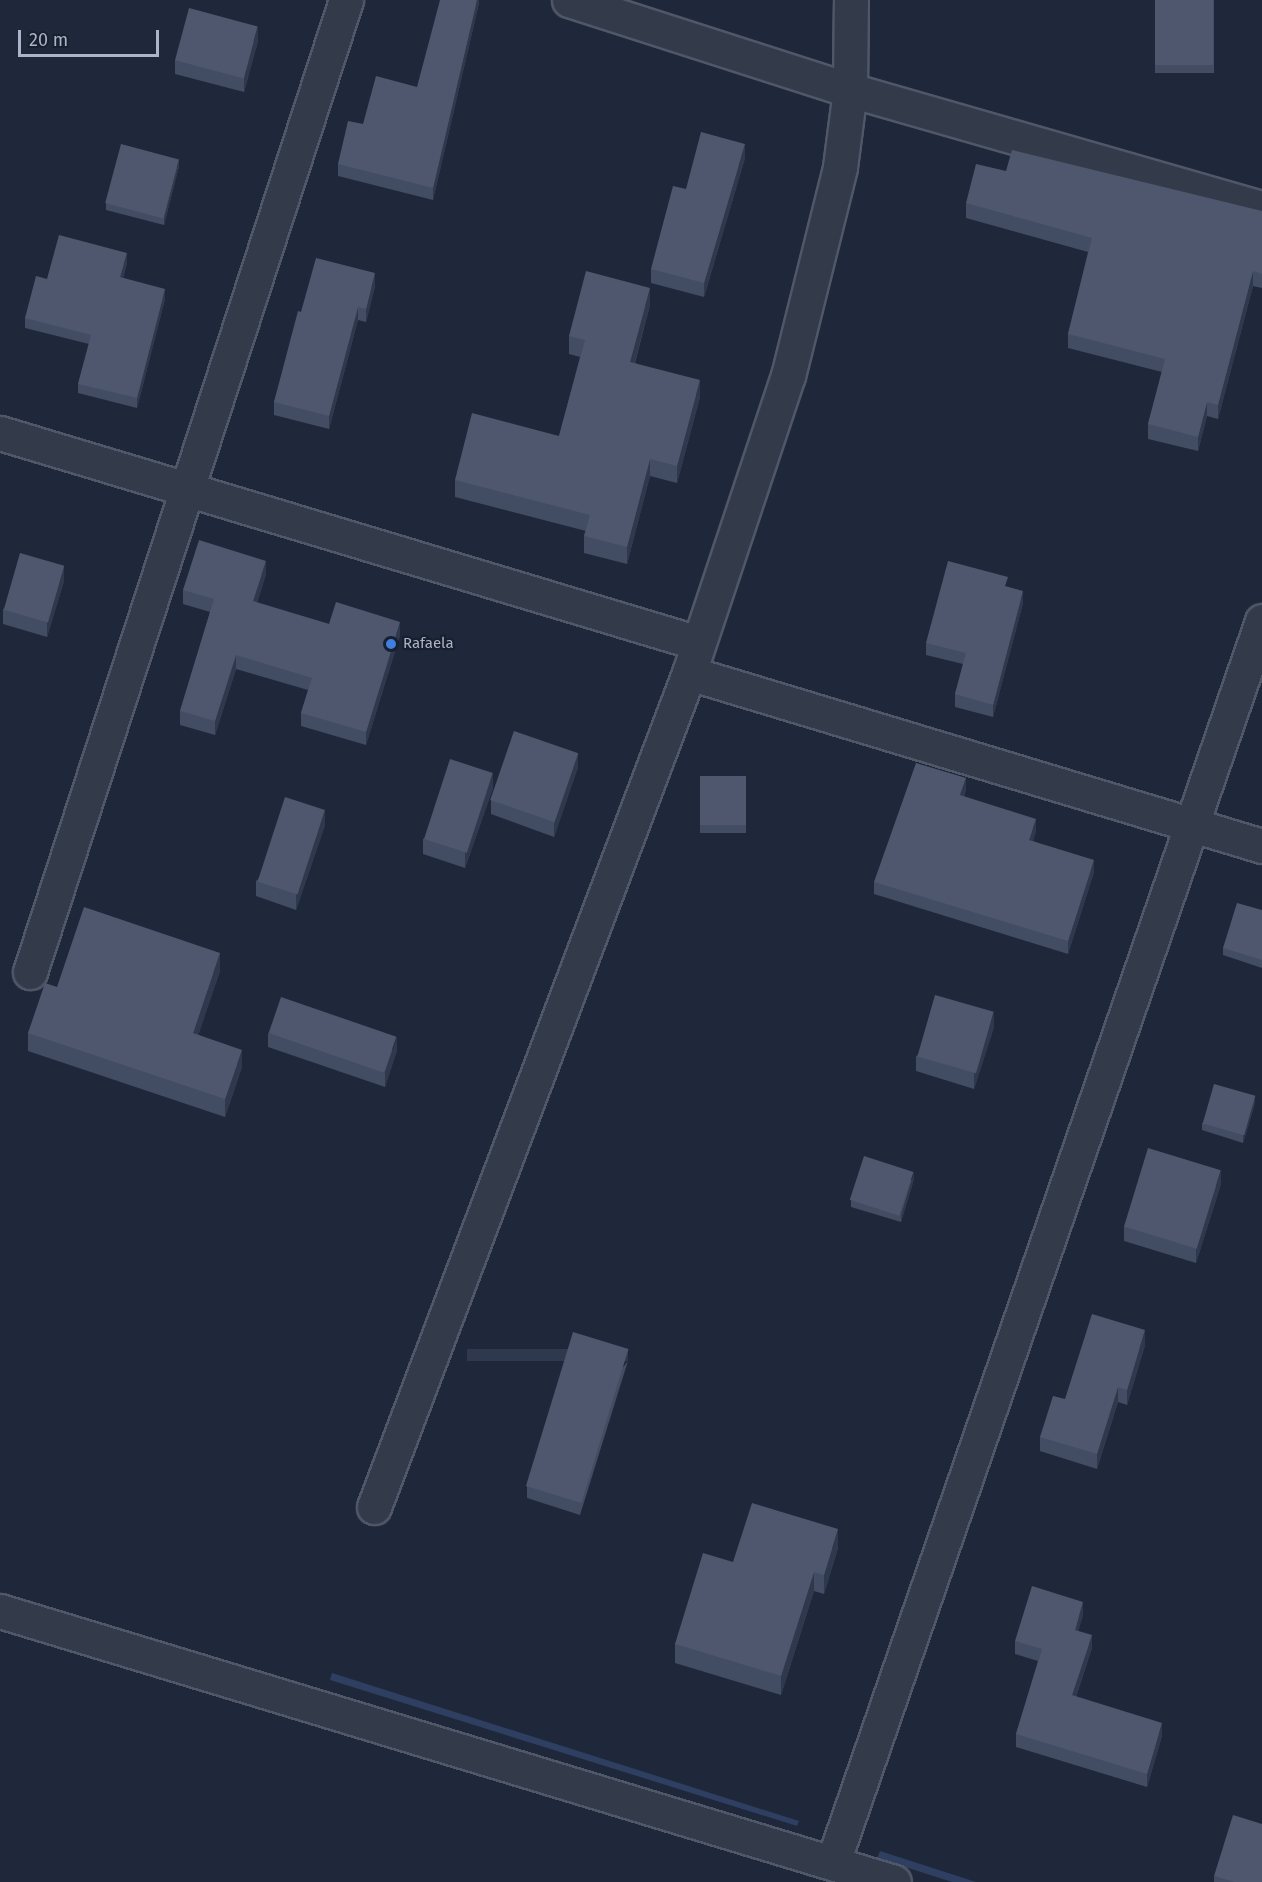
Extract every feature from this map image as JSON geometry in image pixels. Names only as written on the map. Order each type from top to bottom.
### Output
[{"type":"street","points":[[30,972],[346,0]]},
{"type":"street","points":[[569,0],[850,90],[1262,208]]},
{"type":"street","points":[[374,1507],[694,658],[788,376],[815,281],[840,167],[850,90],[851,0]]},
{"type":"street","points":[[0,434],[187,490],[1262,846]]},
{"type":"street","points":[[833,1862],[1262,621]]},
{"type":"street","points":[[0,1611],[894,1882]]},
{"type":"water","points":[[332,1673],[799,1821],[797,1826],[330,1680]]},
{"type":"water","points":[[880,1851],[976,1882],[952,1882],[877,1858]]},
{"type":"building","points":[[440,0],[477,0],[433,188],[338,164],[348,121],[363,124],[376,76],[417,87]]},
{"type":"building","points":[[1155,0],[1213,0],[1213,65],[1155,65]]},
{"type":"building","points":[[189,8],[258,26],[244,79],[175,60]]},
{"type":"building","points":[[701,132],[745,144],[704,283],[651,269],[673,186],[686,189]]},
{"type":"building","points":[[121,144],[179,160],[163,218],[105,203]]},
{"type":"building","points":[[1012,150],[1262,211],[1262,274],[1253,271],[1218,405],[1207,402],[1198,437],[1148,424],[1165,359],[1068,334],[1092,238],[966,203],[976,164],[1006,171]]},
{"type":"building","points":[[59,235],[127,253],[120,277],[165,289],[137,398],[78,384],[91,335],[25,318],[36,276],[47,279]]},
{"type":"building","points":[[316,258],[375,273],[366,309],[358,307],[329,416],[274,402],[298,311],[301,312]]},
{"type":"building","points":[[586,271],[650,288],[630,362],[700,380],[677,466],[650,459],[627,547],[584,536],[590,515],[455,480],[472,413],[559,436],[585,340],[569,336]]},
{"type":"building","points":[[199,540],[266,561],[253,601],[329,624],[336,602],[400,622],[366,732],[301,713],[312,678],[236,655],[215,721],[180,711],[214,599],[183,590]]},
{"type":"building","points":[[20,553],[64,566],[48,622],[4,610]]},
{"type":"building","points":[[948,561],[1008,577],[1005,586],[1023,591],[993,705],[955,694],[966,653],[926,643]]},
{"type":"building","points":[[514,731],[578,753],[555,822],[490,800]]},
{"type":"building","points":[[450,759],[493,773],[467,853],[424,839]]},
{"type":"building","points":[[916,763],[966,778],[960,795],[1036,819],[1029,840],[1094,860],[1068,941],[874,882]]},
{"type":"building","points":[[700,776],[746,776],[746,825],[700,825]]},
{"type":"building","points":[[285,797],[325,810],[297,895],[257,882]]},
{"type":"building","points":[[1237,903],[1262,910],[1262,960],[1223,948]]},
{"type":"building","points":[[84,907],[220,953],[193,1033],[242,1050],[225,1099],[28,1033],[45,983],[57,987]]},
{"type":"building","points":[[935,995],[994,1012],[976,1073],[917,1057]]},
{"type":"building","points":[[281,997],[396,1037],[384,1073],[269,1033]]},
{"type":"building","points":[[1214,1084],[1255,1096],[1244,1135],[1203,1123]]},
{"type":"building","points":[[1148,1148],[1221,1170],[1197,1249],[1124,1226]]},
{"type":"building","points":[[864,1156],[913,1172],[899,1216],[850,1200]]},
{"type":"building","points":[[1092,1314],[1145,1330],[1127,1390],[1118,1387],[1097,1454],[1040,1437],[1053,1396],[1065,1399]]},
{"type":"building","points":[[573,1332],[628,1349],[581,1503],[526,1486]]},
{"type":"building","points":[[752,1503],[838,1529],[824,1575],[814,1572],[781,1676],[675,1644],[703,1553],[733,1562]]},
{"type":"building","points":[[1032,1586],[1083,1602],[1075,1630],[1092,1635],[1072,1695],[1162,1723],[1147,1774],[1016,1734],[1042,1649],[1015,1641]]},
{"type":"building","points":[[1233,1815],[1262,1824],[1262,1882],[1235,1882],[1214,1876]]},
{"type":"place","name":"Rafaela","points":[[391,644]]}]
